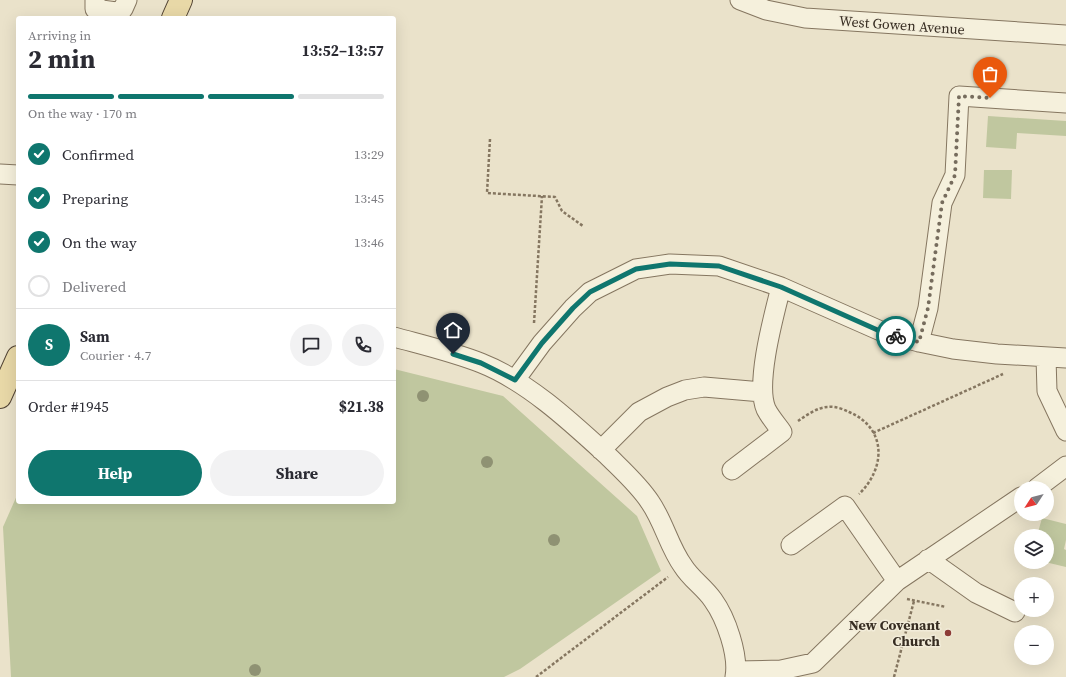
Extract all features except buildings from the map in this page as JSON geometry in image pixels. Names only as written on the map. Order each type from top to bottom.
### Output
[{"type":"main road","points":[[174,16],[181,0]]},
{"type":"main road","points":[[0,397],[16,362]]},
{"type":"street","points":[[95,0],[95,9],[116,12],[123,9],[127,0]]},
{"type":"street","name":"West Gowen Avenue","points":[[740,0],[766,10],[805,18],[1066,35]]},
{"type":"street","points":[[919,342],[928,308],[942,203],[955,175],[959,96],[1066,103]]},
{"type":"street","points":[[0,174],[16,175]]},
{"type":"street","points":[[515,380],[542,343],[573,308],[590,292],[636,269],[670,264],[719,266],[781,287],[882,332],[919,342],[953,349],[1038,358],[1066,358]]},
{"type":"street","points":[[732,470],[782,432],[766,409],[762,392],[767,343],[781,287]]},
{"type":"street","points":[[396,338],[481,363],[515,380],[562,416],[601,450],[650,501],[662,519],[675,554],[682,566],[713,599],[721,612],[731,641],[736,674],[781,670],[810,670],[891,587],[928,559],[1014,502]]},
{"type":"street","points":[[1038,358],[1047,390],[1066,431]]},
{"type":"street","points":[[601,450],[639,412],[685,390],[704,387],[762,392]]},
{"type":"street","points":[[1046,481],[1066,466]]},
{"type":"street","points":[[791,545],[845,506],[891,587]]},
{"type":"street","points":[[928,559],[976,592],[1014,611]]},
{"type":"path","points":[[490,138],[487,193],[555,197],[562,211],[583,226]]},
{"type":"path","points":[[534,326],[542,196]]},
{"type":"path","points":[[873,433],[1038,358]]},
{"type":"path","points":[[782,432],[809,413],[828,406],[840,408],[858,416],[868,424],[878,443],[879,460],[866,487],[845,506]]},
{"type":"path","points":[[536,677],[671,574]]},
{"type":"path","points":[[891,587],[914,601],[946,608]]},
{"type":"path","points":[[894,677],[914,601]]},
{"type":"green space","points":[[988,116],[1066,121],[1066,136],[1017,133],[1016,149],[986,147]]},
{"type":"green space","points":[[984,170],[1012,170],[1011,199],[983,198]]},
{"type":"green space","points":[[396,369],[503,396],[637,516],[661,571],[520,669],[504,677],[11,677],[3,527],[16,498],[16,504],[396,504]]},
{"type":"green space","points":[[1041,521],[1054,521],[1066,524],[1066,540],[1064,549],[1066,550],[1066,567],[1054,564],[1054,529],[1039,529]]},
{"type":"way so far","points":[[896,336],[919,342],[928,308],[942,203],[955,175],[959,96],[990,98]]},
{"type":"place","name":"New Covenant Church","points":[[948,633]]},
{"type":"route","points":[[453,354],[481,363],[502,372],[515,380],[542,343],[573,308],[590,292],[636,269],[670,264],[719,266],[781,287],[882,332],[896,336]]}]
